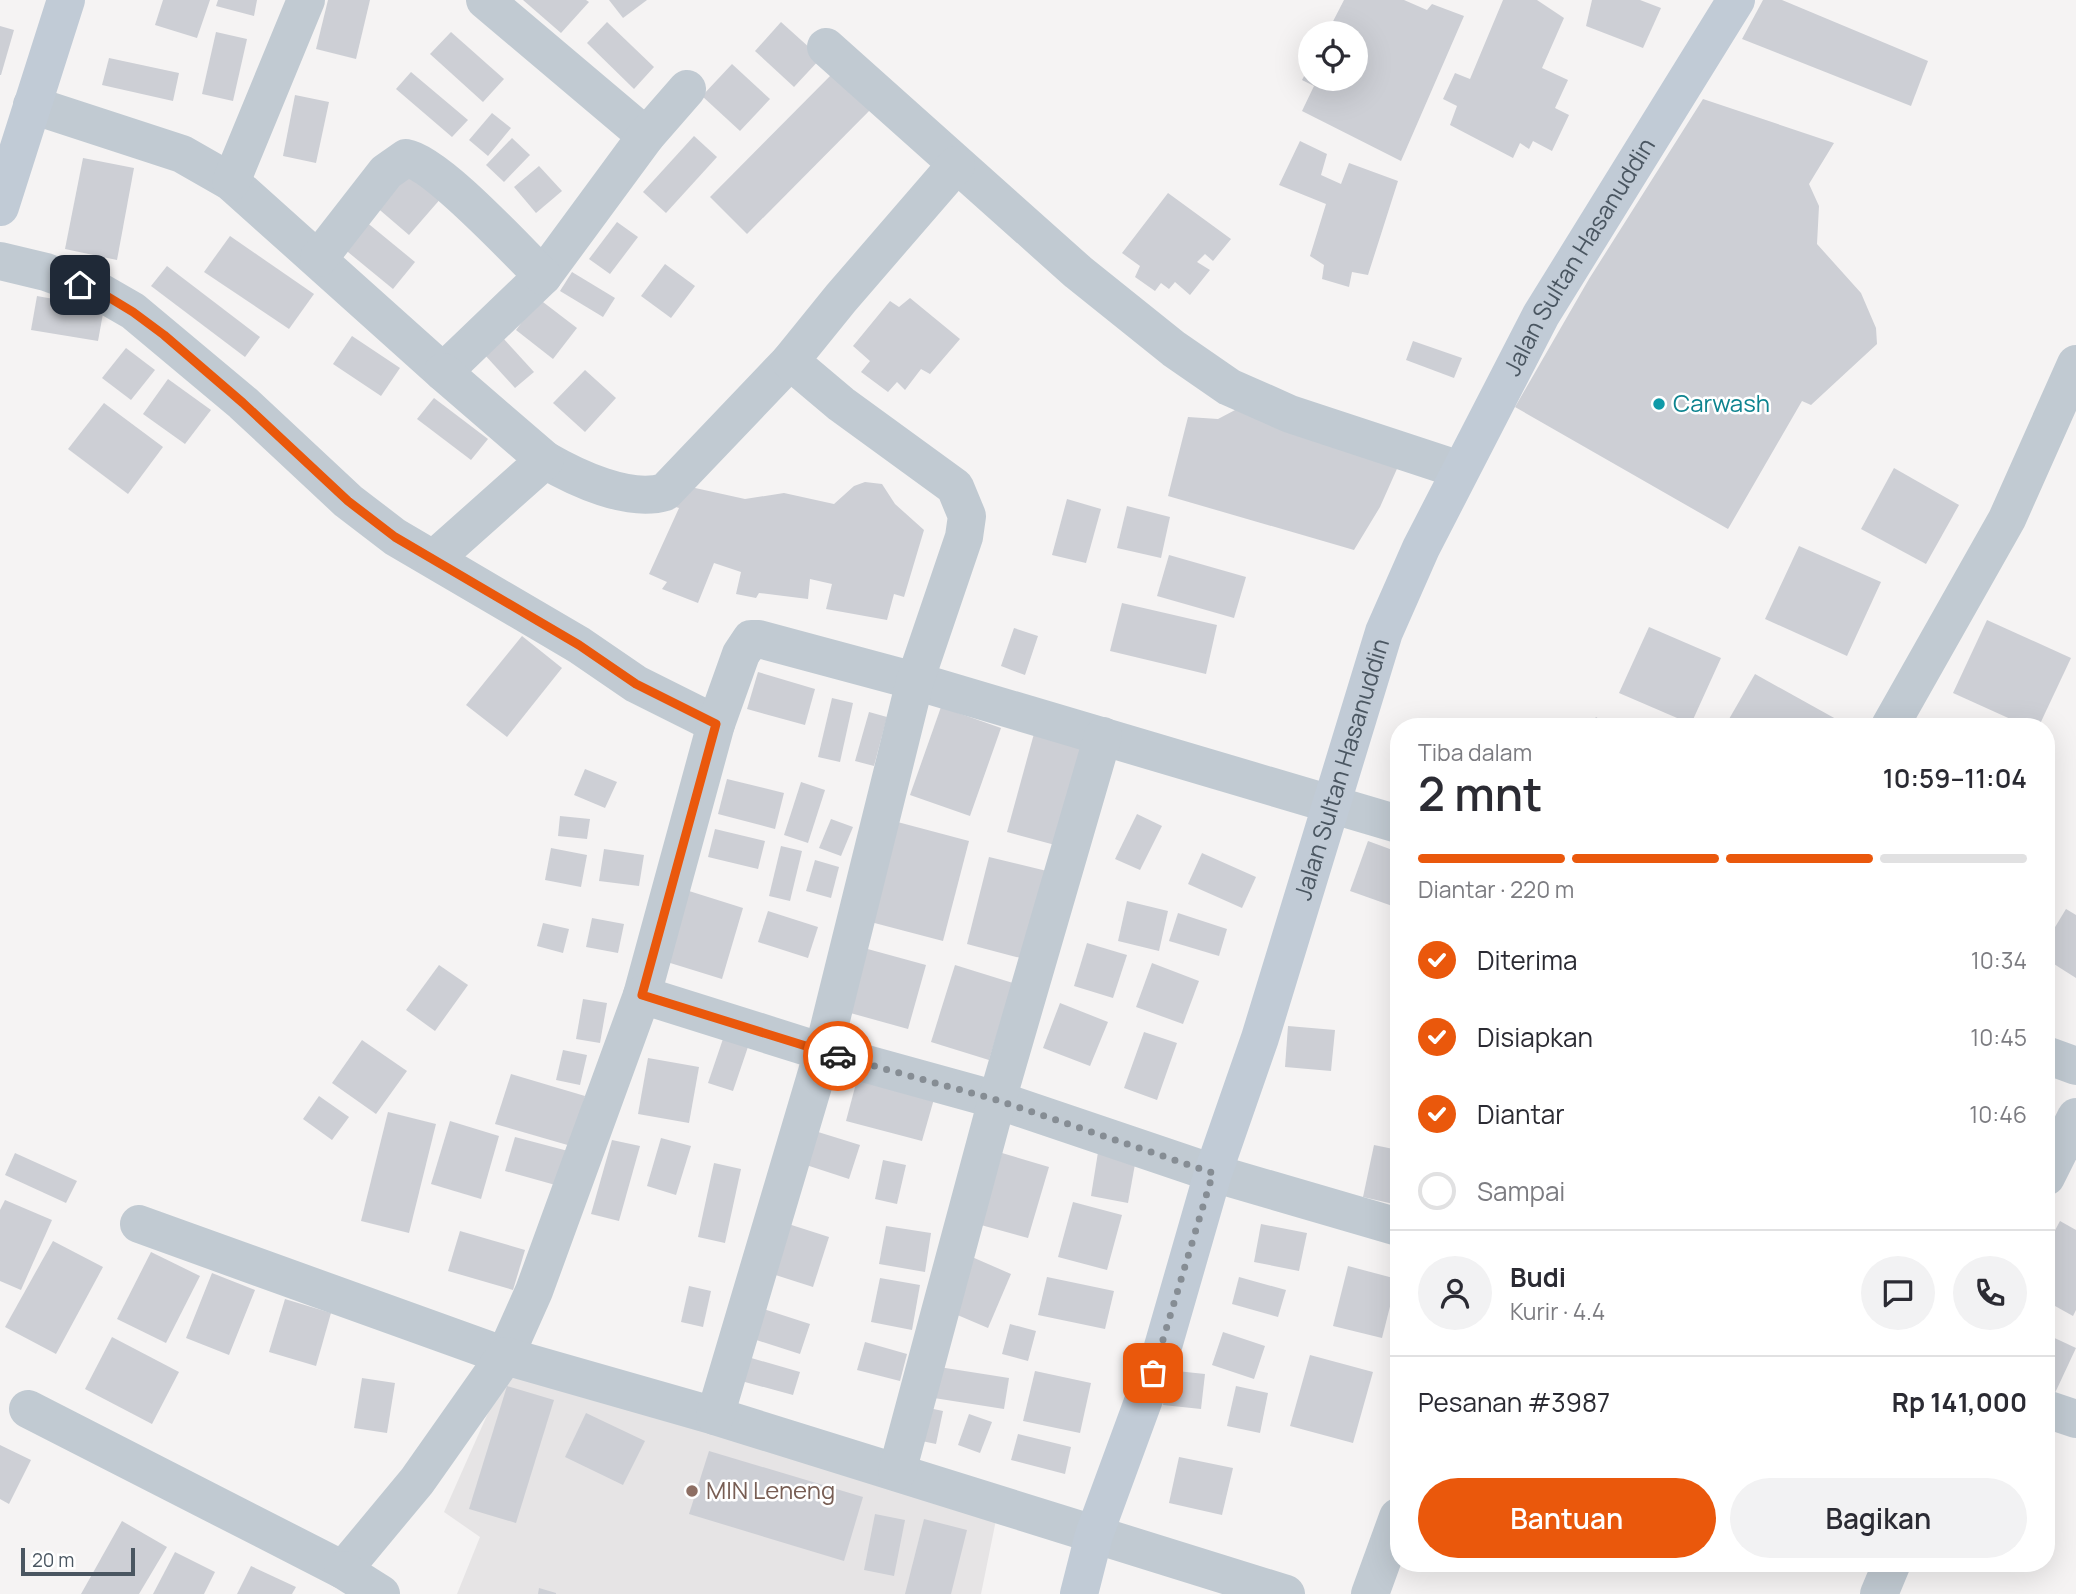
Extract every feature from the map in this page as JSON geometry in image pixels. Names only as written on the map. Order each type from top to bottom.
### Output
[{"type":"main road","points":[[0,206],[66,0]]},
{"type":"main road","name":"Jalan Sultan Hasanuddin","points":[[1079,1594],[1094,1535],[1162,1350],[1213,1173],[1260,1038],[1384,632],[1460,470],[1541,315],[1735,0]]},
{"type":"street","points":[[231,182],[306,0]]},
{"type":"street","points":[[485,0],[646,136]]},
{"type":"street","points":[[826,47],[1078,272],[1174,349],[1229,387],[1290,414],[1460,470]]},
{"type":"street","points":[[443,372],[543,276],[646,136],[687,89]]},
{"type":"street","points":[[32,105],[182,154],[231,182],[545,460],[585,481],[642,495],[666,492],[790,361],[957,165]]},
{"type":"street","points":[[319,258],[386,172],[406,158],[419,161],[452,189],[543,276]]},
{"type":"street","points":[[0,261],[46,272],[100,292],[133,312],[243,403],[348,501],[395,537],[435,558],[636,684],[716,724]]},
{"type":"street","points":[[715,1416],[823,1052],[915,681],[964,537],[967,516],[963,500],[955,487],[841,404],[790,361]]},
{"type":"street","points":[[1895,718],[2007,519],[2076,364]]},
{"type":"street","points":[[435,558],[545,460]]},
{"type":"street","points":[[343,1570],[417,1481],[505,1356],[534,1291],[642,995],[716,724],[741,654],[751,639],[915,681],[1390,821]]},
{"type":"street","points":[[897,1472],[997,1100],[1103,736]]},
{"type":"street","points":[[642,995],[823,1052],[997,1100],[1213,1173],[1390,1225]]},
{"type":"street","points":[[2055,1058],[2076,1066]]},
{"type":"street","points":[[2055,1159],[2076,1117]]},
{"type":"street","points":[[139,1224],[505,1356],[715,1416],[1286,1594]]},
{"type":"street","points":[[28,1409],[343,1570],[382,1594]]},
{"type":"street","points":[[2055,1412],[2076,1419]]},
{"type":"street","points":[[1370,1594],[1390,1539]]},
{"type":"street","points":[[1879,1594],[1888,1572]]},
{"type":"shaded area","name":"MIN Leneng","points":[[512,1359],[997,1515],[981,1594],[457,1594],[480,1537],[444,1512]]},
{"type":"building","points":[[163,0],[210,0],[197,38],[155,25]]},
{"type":"building","points":[[218,0],[257,0],[254,16],[216,6]]},
{"type":"building","points":[[328,0],[370,0],[356,59],[316,49]]},
{"type":"building","points":[[523,0],[586,0],[589,2],[561,33]]},
{"type":"building","points":[[609,0],[647,0],[623,18]]},
{"type":"building","points":[[1344,0],[1404,0],[1427,10],[1432,4],[1464,16],[1401,161],[1302,111],[1312,91],[1368,91],[1368,21],[1333,21]]},
{"type":"building","points":[[1503,0],[1537,0],[1564,18],[1542,68],[1568,80],[1555,108],[1569,115],[1552,151],[1533,141],[1529,149],[1520,143],[1513,158],[1450,125],[1457,106],[1443,99],[1455,73],[1470,79]]},
{"type":"building","points":[[1592,0],[1640,0],[1661,8],[1643,48],[1586,26]]},
{"type":"building","points":[[1763,0],[1782,0],[1928,61],[1911,106],[1742,39]]},
{"type":"building","points":[[607,22],[654,67],[634,89],[587,43]]},
{"type":"building","points":[[781,22],[821,58],[794,87],[755,51]]},
{"type":"building","points":[[0,26],[14,30],[1,75],[0,75]]},
{"type":"building","points":[[216,32],[247,39],[233,101],[202,94]]},
{"type":"building","points":[[451,32],[504,79],[483,102],[430,54]]},
{"type":"building","points":[[109,58],[179,73],[173,101],[102,85]]},
{"type":"building","points":[[732,64],[770,99],[740,131],[702,96]]},
{"type":"building","points":[[840,66],[877,103],[747,234],[710,197]]},
{"type":"building","points":[[411,72],[468,120],[452,137],[396,89]]},
{"type":"building","points":[[295,95],[329,102],[316,163],[283,156]]},
{"type":"building","points":[[1703,99],[1834,143],[1809,184],[1819,206],[1817,244],[1861,293],[1876,328],[1877,344],[1811,405],[1802,401],[1728,529],[1515,407],[1589,279]]},
{"type":"building","points":[[492,113],[511,128],[488,156],[469,140]]},
{"type":"building","points":[[694,136],[717,157],[666,213],[643,192]]},
{"type":"building","points":[[512,138],[530,155],[504,182],[486,165]]},
{"type":"building","points":[[1300,141],[1327,154],[1321,175],[1341,184],[1349,163],[1398,181],[1368,275],[1352,272],[1349,287],[1322,279],[1324,265],[1310,256],[1326,204],[1279,185]]},
{"type":"building","points":[[83,158],[134,168],[117,260],[65,249]]},
{"type":"building","points":[[539,166],[562,191],[536,213],[514,187]]},
{"type":"building","points":[[407,167],[442,197],[409,235],[374,205]]},
{"type":"building","points":[[1168,193],[1231,239],[1213,261],[1205,254],[1197,262],[1210,270],[1190,295],[1175,282],[1169,289],[1161,283],[1155,291],[1135,277],[1140,266],[1122,253]]},
{"type":"building","points":[[359,216],[415,262],[393,289],[337,243]]},
{"type":"building","points":[[617,222],[638,237],[610,274],[589,259]]},
{"type":"building","points":[[230,236],[314,294],[289,329],[204,272]]},
{"type":"building","points":[[665,264],[695,286],[671,318],[641,296]]},
{"type":"building","points":[[167,266],[260,337],[245,357],[151,286]]},
{"type":"building","points":[[572,272],[615,298],[603,317],[560,291]]},
{"type":"building","points":[[37,296],[104,308],[98,341],[31,330]]},
{"type":"building","points":[[910,298],[960,339],[930,374],[921,369],[905,390],[897,382],[888,392],[861,372],[870,361],[853,346],[890,301],[899,307]]},
{"type":"building","points":[[539,299],[577,328],[553,359],[516,330]]},
{"type":"building","points":[[352,336],[400,368],[381,396],[333,364]]},
{"type":"building","points":[[503,338],[534,372],[515,388],[484,354]]},
{"type":"building","points":[[1413,341],[1462,358],[1454,378],[1406,360]]},
{"type":"building","points":[[126,348],[155,370],[131,400],[102,378]]},
{"type":"building","points":[[585,370],[616,398],[585,432],[553,403]]},
{"type":"building","points":[[168,379],[211,410],[185,444],[143,414]]},
{"type":"building","points":[[434,398],[488,439],[471,460],[417,419]]},
{"type":"building","points":[[104,403],[163,447],[128,494],[68,449]]},
{"type":"building","points":[[1237,409],[1404,453],[1380,507],[1354,550],[1168,496],[1188,417],[1218,419]]},
{"type":"building","points":[[1894,468],[1959,505],[1926,564],[1861,529]]},
{"type":"building","points":[[865,482],[882,484],[895,504],[924,530],[904,597],[894,594],[887,620],[826,609],[832,584],[810,579],[808,599],[759,593],[756,598],[736,594],[741,572],[714,563],[698,603],[662,589],[667,582],[649,574],[679,508],[669,505],[677,484],[745,499],[784,493],[834,504],[854,486]]},
{"type":"building","points":[[1067,499],[1101,509],[1086,563],[1052,555]]},
{"type":"building","points":[[1127,506],[1170,517],[1161,558],[1117,548]]},
{"type":"building","points":[[1799,546],[1881,582],[1847,656],[1765,619]]},
{"type":"building","points":[[1169,555],[1246,577],[1234,618],[1157,596]]},
{"type":"building","points":[[1122,603],[1217,625],[1206,674],[1110,651]]},
{"type":"building","points":[[1987,620],[2071,658],[2043,718],[2008,718],[1953,693]]},
{"type":"building","points":[[1649,627],[1721,658],[1694,718],[1677,718],[1619,693]]},
{"type":"building","points":[[1014,628],[1038,636],[1025,675],[1001,666]]},
{"type":"building","points":[[522,636],[562,668],[507,737],[466,705]]},
{"type":"building","points":[[758,672],[815,689],[805,725],[747,709]]},
{"type":"building","points":[[1755,674],[1834,718],[1730,718]]},
{"type":"building","points":[[832,698],[853,703],[840,762],[818,757]]},
{"type":"building","points":[[941,707],[1001,728],[970,816],[910,795]]},
{"type":"building","points":[[869,712],[887,717],[874,766],[855,761]]},
{"type":"building","points":[[1035,730],[1082,742],[1055,845],[1007,832]]},
{"type":"building","points":[[585,769],[617,782],[605,808],[574,795]]},
{"type":"building","points":[[727,779],[784,793],[775,829],[718,814]]},
{"type":"building","points":[[801,782],[825,790],[808,843],[784,835]]},
{"type":"building","points":[[1137,814],[1162,826],[1140,870],[1115,859]]},
{"type":"building","points":[[560,816],[590,819],[587,839],[558,836]]},
{"type":"building","points":[[831,819],[853,827],[841,856],[819,848]]},
{"type":"building","points":[[890,820],[969,841],[943,941],[863,920]]},
{"type":"building","points":[[715,829],[765,841],[758,869],[708,857]]},
{"type":"building","points":[[1368,841],[1390,849],[1390,905],[1350,891]]},
{"type":"building","points":[[781,846],[802,851],[790,901],[769,896]]},
{"type":"building","points":[[551,848],[587,855],[581,887],[545,880]]},
{"type":"building","points":[[604,849],[644,855],[639,886],[599,881]]},
{"type":"building","points":[[1202,853],[1256,877],[1242,908],[1188,884]]},
{"type":"building","points":[[989,857],[1051,872],[1028,960],[967,944]]},
{"type":"building","points":[[815,860],[839,867],[831,898],[806,891]]},
{"type":"building","points":[[689,891],[743,908],[722,979],[667,962]]},
{"type":"building","points":[[1127,901],[1168,911],[1159,951],[1118,941]]},
{"type":"building","points":[[2066,909],[2076,915],[2076,978],[2055,965],[2055,927]]},
{"type":"building","points":[[768,911],[818,927],[808,958],[758,942]]},
{"type":"building","points":[[1178,913],[1227,929],[1219,956],[1169,941]]},
{"type":"building","points":[[592,918],[624,924],[618,953],[586,947]]},
{"type":"building","points":[[543,923],[569,929],[563,953],[537,946]]},
{"type":"building","points":[[1087,943],[1127,955],[1113,998],[1074,986]]},
{"type":"building","points":[[853,945],[926,965],[908,1029],[836,1009]]},
{"type":"building","points":[[1152,963],[1199,981],[1183,1024],[1136,1007]]},
{"type":"building","points":[[439,965],[468,985],[435,1031],[406,1010]]},
{"type":"building","points":[[955,965],[1013,983],[989,1060],[931,1042]]},
{"type":"building","points":[[583,999],[607,1003],[600,1043],[576,1039]]},
{"type":"building","points":[[1060,1003],[1108,1022],[1090,1066],[1043,1048]]},
{"type":"building","points":[[1288,1026],[1335,1030],[1331,1071],[1285,1067]]},
{"type":"building","points":[[726,1030],[751,1038],[733,1091],[708,1083]]},
{"type":"building","points":[[1144,1032],[1177,1043],[1157,1100],[1124,1088]]},
{"type":"building","points":[[362,1040],[407,1071],[376,1114],[332,1083]]},
{"type":"building","points":[[563,1050],[587,1055],[580,1085],[556,1080]]},
{"type":"building","points":[[648,1058],[699,1067],[689,1123],[638,1114]]},
{"type":"building","points":[[859,1072],[936,1092],[922,1141],[846,1121]]},
{"type":"building","points":[[511,1074],[585,1096],[571,1146],[495,1124]]},
{"type":"building","points":[[319,1096],[349,1117],[332,1140],[303,1119]]},
{"type":"building","points":[[388,1112],[436,1124],[409,1233],[361,1221]]},
{"type":"building","points":[[450,1121],[499,1136],[481,1199],[431,1184]]},
{"type":"building","points":[[802,1127],[860,1145],[849,1179],[791,1160]]},
{"type":"building","points":[[515,1137],[568,1151],[559,1186],[505,1171]]},
{"type":"building","points":[[661,1138],[691,1146],[676,1195],[647,1186]]},
{"type":"building","points":[[612,1140],[640,1146],[619,1221],[591,1214]]},
{"type":"building","points":[[1374,1145],[1390,1148],[1390,1203],[1363,1197]]},
{"type":"building","points":[[1099,1146],[1137,1153],[1128,1203],[1091,1196]]},
{"type":"building","points":[[15,1153],[77,1181],[66,1203],[5,1175]]},
{"type":"building","points":[[1002,1153],[1049,1167],[1028,1238],[981,1225]]},
{"type":"building","points":[[883,1160],[906,1165],[897,1204],[875,1199]]},
{"type":"building","points":[[714,1163],[741,1169],[725,1243],[698,1237]]},
{"type":"building","points":[[5,1200],[52,1220],[21,1290],[0,1281],[0,1210]]},
{"type":"building","points":[[1073,1202],[1122,1215],[1107,1270],[1058,1257]]},
{"type":"building","points":[[779,1221],[829,1237],[813,1287],[763,1271]]},
{"type":"building","points":[[2060,1221],[2076,1230],[2076,1310],[2073,1316],[2055,1306],[2055,1230]]},
{"type":"building","points":[[1261,1224],[1307,1233],[1299,1271],[1254,1262]]},
{"type":"building","points":[[886,1226],[931,1233],[925,1272],[879,1264]]},
{"type":"building","points":[[460,1231],[525,1250],[513,1290],[448,1271]]},
{"type":"building","points":[[53,1241],[103,1267],[56,1354],[5,1327]]},
{"type":"building","points":[[151,1252],[200,1276],[166,1343],[117,1319]]},
{"type":"building","points":[[972,1257],[1011,1274],[988,1328],[948,1311]]},
{"type":"building","points":[[1348,1266],[1390,1277],[1390,1307],[1382,1338],[1333,1326]]},
{"type":"building","points":[[212,1273],[255,1290],[229,1355],[186,1338]]},
{"type":"building","points":[[1047,1277],[1114,1291],[1105,1329],[1038,1315]]},
{"type":"building","points":[[1239,1277],[1286,1290],[1278,1317],[1232,1304]]},
{"type":"building","points":[[880,1278],[920,1285],[912,1330],[871,1322]]},
{"type":"building","points":[[689,1286],[711,1291],[703,1327],[681,1322]]},
{"type":"building","points":[[285,1299],[331,1313],[316,1366],[269,1352]]},
{"type":"building","points":[[754,1306],[810,1324],[800,1354],[744,1336]]},
{"type":"building","points":[[1010,1324],[1036,1331],[1028,1361],[1002,1354]]},
{"type":"building","points":[[1223,1332],[1265,1346],[1254,1379],[1212,1365]]},
{"type":"building","points":[[112,1337],[179,1372],[152,1424],[85,1389]]},
{"type":"building","points":[[2055,1338],[2076,1348],[2055,1393]]},
{"type":"building","points":[[865,1342],[907,1354],[900,1381],[857,1370]]},
{"type":"building","points":[[741,1355],[800,1372],[793,1395],[734,1379]]},
{"type":"building","points":[[1310,1355],[1373,1372],[1353,1443],[1290,1426]]},
{"type":"building","points":[[939,1367],[1009,1378],[1004,1409],[934,1398]]},
{"type":"building","points":[[1167,1370],[1205,1374],[1201,1409],[1163,1405]]},
{"type":"building","points":[[1035,1371],[1091,1383],[1080,1433],[1023,1421]]},
{"type":"building","points":[[362,1378],[395,1383],[387,1433],[354,1428]]},
{"type":"building","points":[[507,1386],[554,1400],[516,1523],[469,1509]]},
{"type":"building","points":[[1236,1386],[1268,1393],[1260,1433],[1227,1426]]},
{"type":"building","points":[[924,1407],[943,1411],[936,1444],[917,1440]]},
{"type":"building","points":[[586,1413],[645,1441],[623,1485],[565,1457]]},
{"type":"building","points":[[969,1414],[992,1422],[980,1453],[958,1445]]},
{"type":"building","points":[[1018,1434],[1071,1447],[1065,1474],[1011,1460]]},
{"type":"building","points":[[0,1445],[31,1460],[9,1504],[0,1499]]},
{"type":"building","points":[[709,1451],[863,1497],[844,1561],[689,1514]]},
{"type":"building","points":[[1179,1457],[1233,1468],[1222,1515],[1169,1503]]},
{"type":"building","points":[[875,1514],[905,1520],[894,1576],[864,1570]]},
{"type":"building","points":[[924,1519],[967,1530],[951,1594],[905,1594]]},
{"type":"building","points":[[122,1521],[167,1547],[139,1594],[81,1594]]},
{"type":"building","points":[[175,1552],[215,1572],[204,1594],[153,1594]]},
{"type":"building","points":[[251,1566],[296,1587],[292,1594],[237,1594]]},
{"type":"building","points":[[539,1588],[556,1593],[556,1594],[538,1594]]},
{"type":"way so far","points":[[838,1056],[997,1100],[1213,1173],[1153,1373]]},
{"type":"place","name":"Carwash","points":[[1659,404]]},
{"type":"place","name":"MIN Leneng","points":[[692,1491]]},
{"type":"route","points":[[80,285],[100,292],[164,335],[243,403],[348,501],[395,537],[435,558],[579,645],[636,684],[716,724],[642,995],[838,1056]]}]
